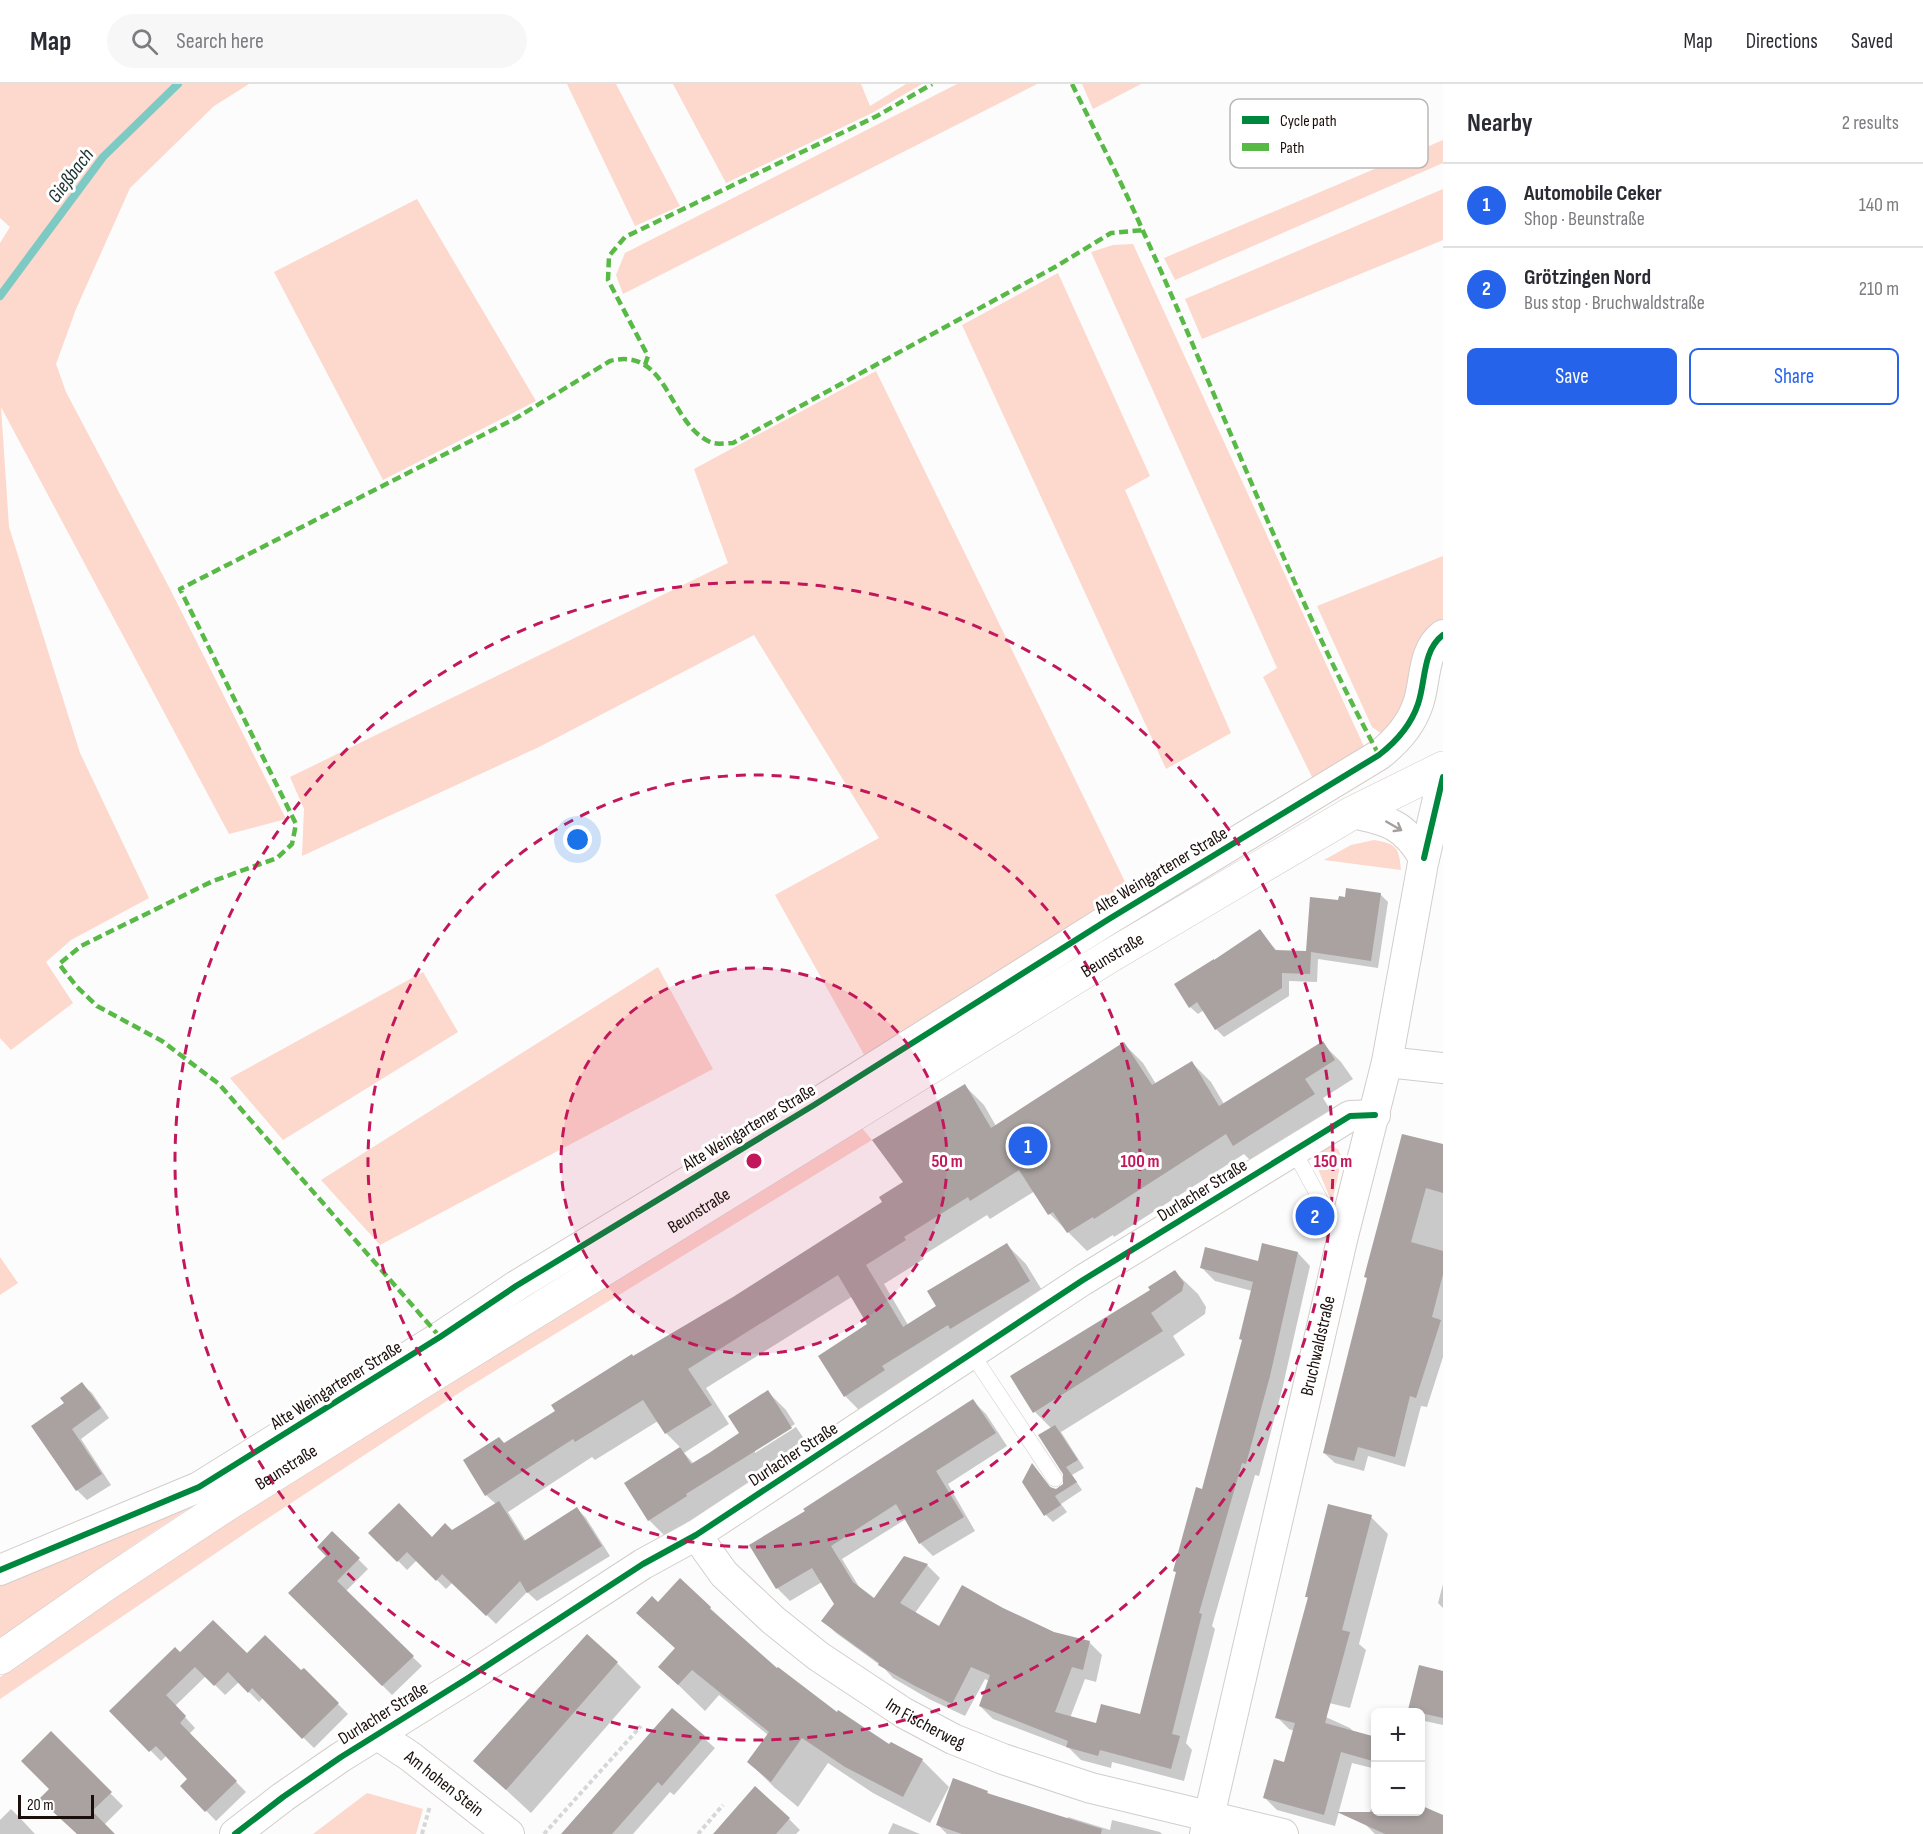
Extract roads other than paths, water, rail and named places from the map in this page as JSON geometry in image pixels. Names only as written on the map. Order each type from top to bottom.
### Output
[{"type":"main road","name":"Beunstraße","points":[[0,1658],[221,1508],[1110,956],[1352,813],[1443,768]]},
{"type":"street","name":"Alte Weingartener Straße","points":[[0,1570],[176,1498],[230,1469],[440,1337],[516,1286],[814,1105],[1109,919],[1379,755],[1394,743],[1410,723],[1418,704],[1427,659],[1437,640],[1443,635]]},
{"type":"street","name":"Bruchwaldstraße","points":[[1208,1825],[1342,1240],[1387,1062],[1424,858],[1443,777]]},
{"type":"street","points":[[1352,813],[1387,822],[1401,830],[1411,837],[1424,858]]},
{"type":"street","points":[[1387,1062],[1443,1068]]},
{"type":"street","name":"Durlacher Straße","points":[[236,1834],[283,1797],[341,1757],[643,1564],[696,1535],[1093,1274],[1350,1116],[1375,1115]]},
{"type":"street","name":"Im Fischerweg","points":[[696,1535],[724,1574],[773,1620],[818,1656],[904,1713],[953,1739],[1003,1759],[1208,1825],[1282,1834]]},
{"type":"street","name":"Am hohen Stein","points":[[378,1735],[411,1757],[509,1834]]},
{"type":"lane","points":[[1294,1151],[1342,1240]]},
{"type":"lane","points":[[972,1354],[1055,1479]]},
{"type":"waterway","name":"Gießbach","points":[[0,296],[103,157],[178,84]]},
{"type":"place","name":"Automobile Ceker","points":[[1028,1146]]},
{"type":"place","name":"Grötzingen Nord","points":[[1315,1216]]}]
